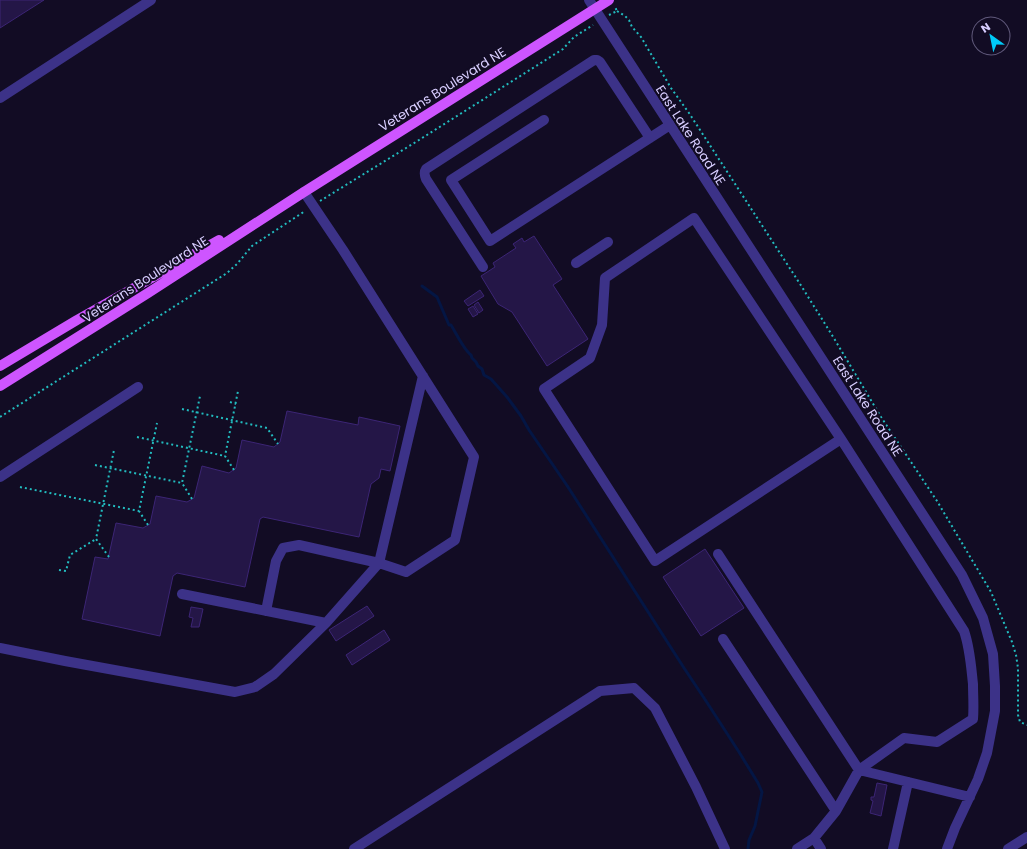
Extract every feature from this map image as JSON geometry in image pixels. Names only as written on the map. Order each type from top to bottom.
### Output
[{"type":"main road","name":"Veterans Boulevard NE","points":[[0,386],[609,0]]},
{"type":"main road","name":"Veterans Boulevard NE","points":[[0,366],[84,316],[304,192]]},
{"type":"street","points":[[0,98],[151,0]]},
{"type":"street","name":"East Lake Road NE","points":[[589,0],[962,575],[983,618],[993,654],[995,711],[987,753],[978,779],[947,849]]},
{"type":"street","points":[[483,267],[426,179],[424,172],[426,169],[594,60],[600,62],[650,138]]},
{"type":"street","points":[[544,120],[451,180],[490,241],[670,125]]},
{"type":"street","points":[[266,611],[276,561],[284,548],[299,545],[379,563],[406,572],[455,540],[474,457],[343,250],[304,192]]},
{"type":"street","points":[[797,849],[814,838],[836,811],[859,770],[904,738],[938,742],[973,719],[974,697],[971,663],[968,643],[964,631],[841,440],[694,218],[605,278],[602,325],[590,358],[544,389],[655,561],[841,440]]},
{"type":"street","points":[[576,263],[608,242]]},
{"type":"street","points":[[0,648],[235,692],[255,687],[274,674],[326,624],[379,563],[423,376]]},
{"type":"street","points":[[0,477],[138,387]]},
{"type":"street","points":[[718,554],[859,770],[970,798]]},
{"type":"street","points":[[182,594],[326,624]]},
{"type":"street","points":[[723,639],[836,811]]},
{"type":"street","points":[[354,849],[600,691],[634,688],[655,708],[696,787],[725,849]]},
{"type":"street","points":[[893,849],[908,782]]},
{"type":"street","points":[[1008,849],[1027,837]]},
{"type":"street","points":[[814,838],[821,849]]},
{"type":"path","points":[[617,11],[629,20],[671,88],[802,287],[881,417],[937,501],[991,592],[1016,655],[1018,668],[1018,715],[1020,722],[1027,725]]},
{"type":"path","points":[[0,417],[227,273],[237,264],[252,246],[313,205],[563,49],[580,33]]},
{"type":"path","points":[[234,470],[225,456],[238,391]]},
{"type":"path","points":[[192,499],[182,483],[200,396]]},
{"type":"path","points":[[230,402],[236,404]]},
{"type":"path","points":[[182,409],[267,428],[278,444]]},
{"type":"path","points":[[148,525],[139,511],[157,423]]},
{"type":"path","points":[[137,437],[225,456]]},
{"type":"path","points":[[59,570],[66,572],[70,556],[96,539],[114,450]]},
{"type":"path","points":[[95,465],[182,483]]},
{"type":"path","points":[[20,487],[139,511]]},
{"type":"path","points":[[96,539],[109,557]]},
{"type":"building","points":[[0,0],[44,0],[0,28]]},
{"type":"building","points":[[534,236],[562,279],[553,285],[588,339],[547,366],[512,312],[498,304],[481,276],[495,267],[493,263],[516,248],[513,244],[522,238],[524,242]]},
{"type":"building","points":[[480,290],[484,296],[468,306],[464,301]]},
{"type":"building","points":[[478,302],[483,310],[479,313],[474,305]]},
{"type":"building","points":[[473,306],[478,314],[473,317],[468,309]]},
{"type":"building","points":[[287,411],[358,425],[359,417],[400,426],[390,471],[381,469],[379,478],[371,484],[359,537],[263,517],[260,519],[245,587],[177,573],[173,576],[160,636],[82,619],[95,557],[108,559],[116,523],[143,528],[150,524],[156,496],[187,502],[194,498],[202,466],[229,473],[236,468],[242,440],[274,447],[280,442]]},
{"type":"building","points":[[705,549],[744,608],[701,636],[663,577]]},
{"type":"building","points":[[367,606],[374,616],[336,641],[329,630]]},
{"type":"building","points":[[191,607],[203,609],[199,627],[191,627],[193,618],[189,617]]},
{"type":"building","points":[[384,630],[390,640],[352,665],[346,655]]},
{"type":"building","points":[[877,783],[887,785],[881,816],[870,813],[873,801],[871,800],[871,797],[874,797]]},
{"type":"waterway","points":[[422,286],[437,297],[449,325],[451,325],[460,341],[478,366],[482,369],[484,375],[491,379],[521,416],[758,783],[762,792],[755,826],[749,840],[748,849]]}]
